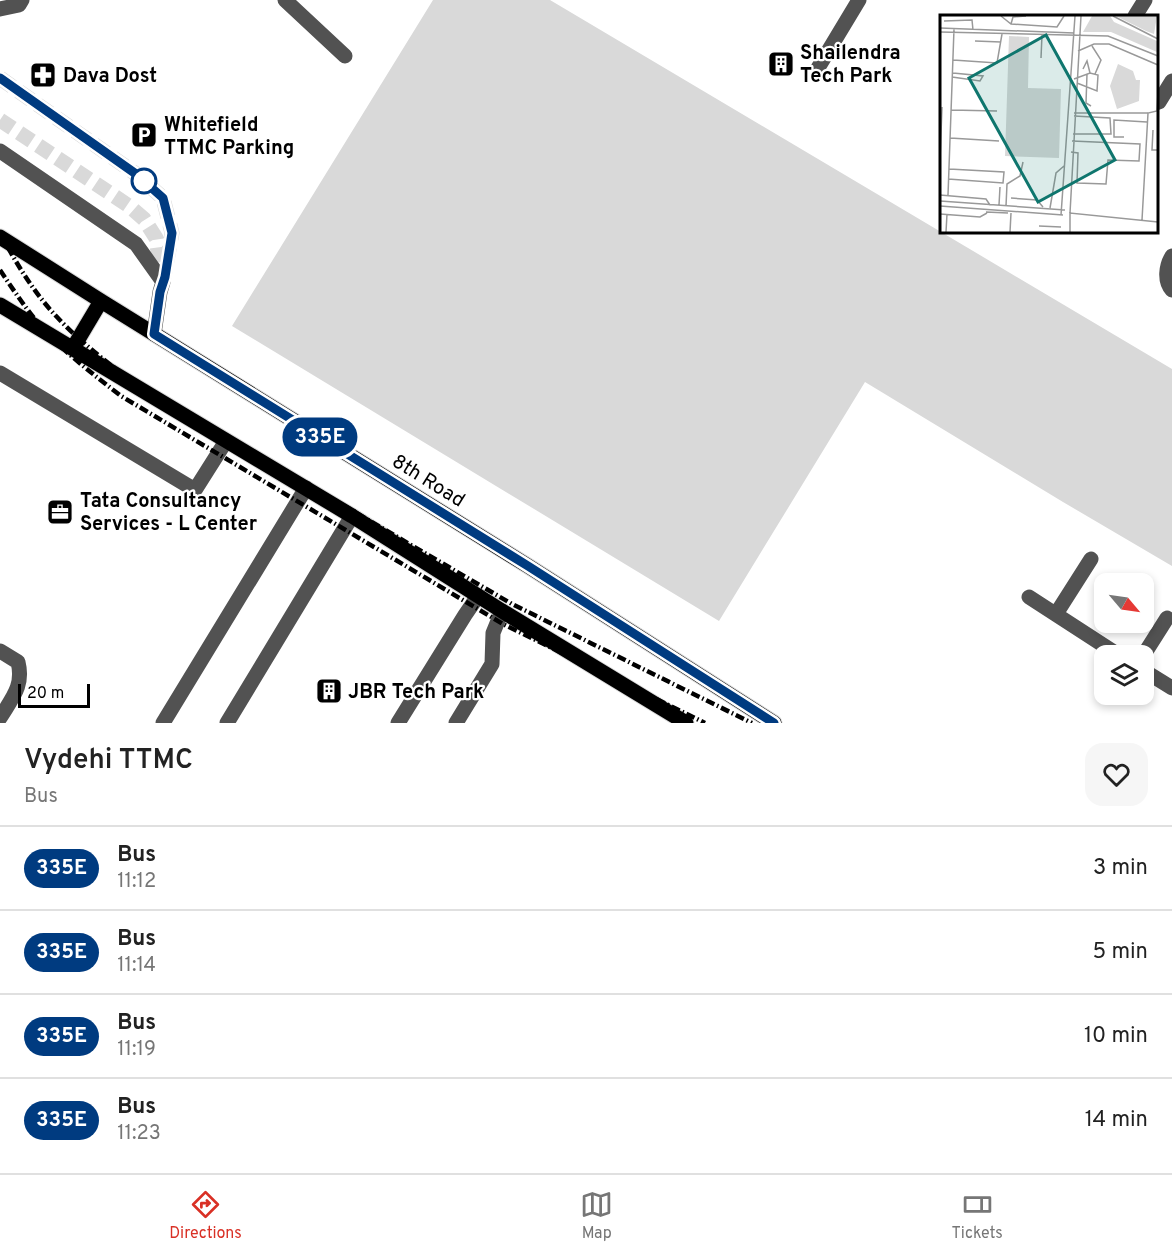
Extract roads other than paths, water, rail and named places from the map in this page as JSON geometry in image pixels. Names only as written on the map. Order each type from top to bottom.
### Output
[{"type":"main road","name":"8th Road","points":[[0,237],[528,566],[774,723]]},
{"type":"main road","points":[[73,348],[101,301]]},
{"type":"main road","points":[[0,305],[352,516],[502,612],[686,723]]},
{"type":"lane","points":[[0,9],[19,5],[22,0]]},
{"type":"lane","points":[[285,0],[345,56]]},
{"type":"lane","points":[[818,68],[859,0]]},
{"type":"lane","points":[[1136,15],[1145,0]]},
{"type":"lane","points":[[1157,102],[1172,81]]},
{"type":"lane","points":[[0,151],[136,244],[163,282],[154,334]]},
{"type":"lane","points":[[1172,256],[1167,264],[1167,284],[1172,290]]},
{"type":"lane","points":[[0,373],[195,490],[226,441]]},
{"type":"lane","points":[[163,723],[306,488]]},
{"type":"lane","points":[[227,723],[352,516]]},
{"type":"lane","points":[[1056,614],[1091,559]]},
{"type":"lane","points":[[398,723],[478,596]]},
{"type":"lane","points":[[1029,597],[1103,645]]},
{"type":"lane","points":[[456,723],[492,664],[494,633],[502,612]]},
{"type":"lane","points":[[1150,645],[1167,618]]},
{"type":"lane","points":[[0,651],[18,662],[21,674],[19,686],[0,718]]},
{"type":"lane","points":[[1154,677],[1172,688]]},
{"type":"tunnel","points":[[0,78],[136,174],[163,198],[172,233],[163,282]]},
{"type":"tunnel","points":[[0,120],[129,206],[144,219],[156,238],[161,273]]},
{"type":"railway","points":[[0,233],[26,277],[49,308],[85,344],[134,383],[512,604],[752,723]]},
{"type":"railway","points":[[0,270],[45,331],[72,357],[121,396],[503,624],[705,723]]},
{"type":"place","name":"Shailendra Tech Park","points":[[781,64]]},
{"type":"place","name":"Dava Dost","points":[[43,75]]},
{"type":"place","name":"Whitefield TTMC Parking","points":[[144,135]]},
{"type":"place","name":"Tata Consultancy Services - L Center","points":[[60,512]]},
{"type":"place","name":"JBR Tech Park","points":[[329,691]]}]
